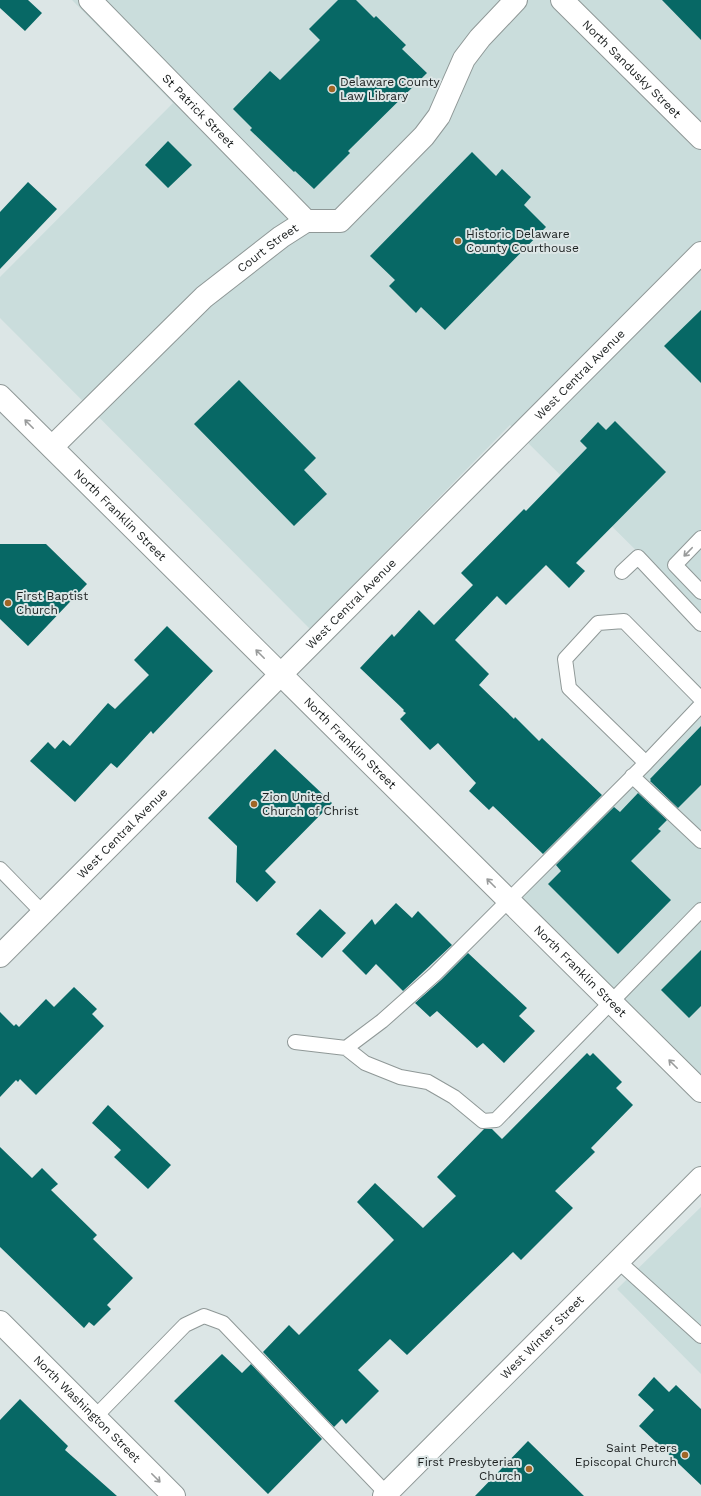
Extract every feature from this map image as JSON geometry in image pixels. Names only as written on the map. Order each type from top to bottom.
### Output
[{"type":"street","name":"St Patrick Street","points":[[90,0],[306,221]]},
{"type":"street","name":"Court Street","points":[[52,447],[204,297],[281,237],[306,221],[340,221],[424,136],[440,116],[464,58],[480,38],[516,0]]},
{"type":"street","name":"North Sandusky Street","points":[[562,0],[701,138]]},
{"type":"street","name":"West Central Avenue","points":[[0,956],[701,253]]},
{"type":"street","name":"North Franklin Street","points":[[0,396],[701,1091]]},
{"type":"street","name":"West Winter Street","points":[[385,1495],[701,1178]]},
{"type":"street","name":"North Washington Street","points":[[0,1322],[174,1496]]},
{"type":"lane","points":[[701,538],[675,565],[701,592]]},
{"type":"lane","points":[[622,572],[638,558],[701,624]]},
{"type":"lane","points":[[646,762],[569,688],[565,659],[598,623],[624,621],[701,699]]},
{"type":"lane","points":[[346,1048],[382,1022],[435,974],[509,901],[701,705]]},
{"type":"lane","points":[[632,776],[701,841]]},
{"type":"lane","points":[[0,869],[43,913]]},
{"type":"lane","points":[[295,1042],[346,1048],[365,1063],[400,1077],[428,1082],[454,1097],[483,1121],[496,1120],[701,910]]},
{"type":"lane","points":[[618,1261],[701,1336]]},
{"type":"lane","points":[[95,1417],[185,1325],[204,1316],[223,1322],[385,1495]]},
{"type":"shaded area","points":[[72,0],[701,0],[701,615],[510,425],[310,629],[0,318],[0,277],[173,103]]},
{"type":"shaded area","points":[[701,708],[701,1098],[508,910]]},
{"type":"shaded area","points":[[701,1207],[701,1374],[617,1289]]},
{"type":"building","points":[[0,0],[28,0],[42,13],[25,31],[0,8]]},
{"type":"building","name":"Delaware County Law Library","points":[[338,0],[356,0],[374,18],[376,16],[406,45],[402,49],[427,73],[348,151],[350,153],[314,189],[250,130],[252,128],[233,109],[270,71],[280,80],[320,40],[309,29]]},
{"type":"building","points":[[662,0],[701,0],[701,40]]},
{"type":"building","points":[[168,141],[192,165],[168,188],[145,165]]},
{"type":"building","name":"Historic Delaware County Courthouse","points":[[472,152],[496,176],[502,169],[531,197],[524,205],[546,227],[445,330],[421,307],[416,313],[389,286],[395,280],[370,256]]},
{"type":"building","points":[[28,182],[57,209],[0,269],[0,212]]},
{"type":"building","points":[[701,310],[701,383],[664,346]]},
{"type":"building","points":[[239,380],[316,458],[304,470],[327,494],[294,526],[194,424]]},
{"type":"building","points":[[615,421],[666,472],[576,563],[585,571],[569,588],[546,565],[506,605],[497,596],[455,640],[489,674],[479,685],[539,741],[542,738],[602,795],[543,854],[493,806],[489,810],[469,791],[476,783],[438,743],[430,750],[400,719],[406,713],[403,711],[404,710],[360,668],[392,634],[394,637],[419,610],[434,625],[473,585],[461,573],[524,509],[526,511],[587,448],[580,441],[598,422],[606,430]]},
{"type":"building","points":[[0,544],[46,544],[87,584],[28,646],[0,619]]},
{"type":"building","points":[[167,626],[213,671],[153,734],[151,731],[117,768],[111,763],[75,802],[30,761],[48,742],[55,749],[63,740],[70,746],[108,703],[115,709],[149,675],[134,660]]},
{"type":"building","points":[[701,726],[701,785],[678,808],[650,781],[650,779]]},
{"type":"building","points":[[275,749],[332,803],[265,871],[276,882],[257,902],[236,882],[237,846],[208,818]]},
{"type":"building","points":[[638,793],[667,820],[658,829],[661,831],[631,861],[671,900],[618,954],[548,884],[561,871],[556,865],[614,807],[620,812]]},
{"type":"building","points":[[396,903],[412,918],[418,911],[452,945],[403,991],[376,964],[366,975],[342,951],[372,919],[375,925]]},
{"type":"building","points":[[320,909],[346,933],[322,958],[296,934]]},
{"type":"building","points":[[701,950],[701,1006],[689,1018],[661,990]]},
{"type":"building","points":[[468,953],[527,1008],[519,1016],[535,1031],[504,1063],[483,1043],[477,1048],[437,1011],[430,1017],[415,1003]]},
{"type":"building","points":[[74,987],[97,1009],[92,1014],[104,1026],[36,1095],[20,1079],[18,1082],[16,1080],[0,1097],[0,1012],[14,1026],[16,1024],[19,1027],[46,999],[54,1007]]},
{"type":"building","points":[[587,1053],[590,1056],[593,1053],[622,1082],[616,1088],[633,1105],[591,1148],[595,1152],[555,1191],[573,1208],[521,1260],[513,1252],[407,1355],[390,1339],[358,1370],[379,1391],[346,1424],[342,1419],[334,1427],[263,1352],[289,1325],[299,1335],[394,1240],[357,1202],[375,1183],[423,1228],[456,1196],[437,1177],[484,1129],[492,1129],[502,1139]]},
{"type":"building","points":[[108,1105],[171,1165],[148,1189],[114,1157],[121,1150],[92,1123]]},
{"type":"building","points":[[0,1147],[32,1178],[42,1168],[58,1184],[51,1190],[97,1235],[93,1239],[133,1278],[107,1305],[111,1309],[94,1326],[89,1322],[84,1328],[0,1247]]},
{"type":"building","points":[[222,1354],[242,1373],[251,1364],[322,1439],[268,1494],[174,1401]]},
{"type":"building","name":"Saint Peters Episcopal Church","points":[[654,1377],[669,1392],[676,1385],[701,1409],[701,1485],[639,1426],[654,1410],[638,1395]]},
{"type":"building","points":[[20,1399],[68,1446],[65,1450],[117,1496],[0,1496],[0,1420]]},
{"type":"building","name":"First Presbyterian Church","points":[[528,1441],[584,1496],[475,1496]]},
{"type":"place","name":"Delaware County Law Library","points":[[332,89]]},
{"type":"place","name":"Historic Delaware County Courthouse","points":[[458,241]]},
{"type":"place","name":"First Baptist Church","points":[[8,603]]},
{"type":"place","name":"Zion United Church of Christ","points":[[254,804]]},
{"type":"place","name":"Saint Peters Episcopal Church","points":[[685,1455]]},
{"type":"place","name":"First Presbyterian Church","points":[[529,1469]]}]
